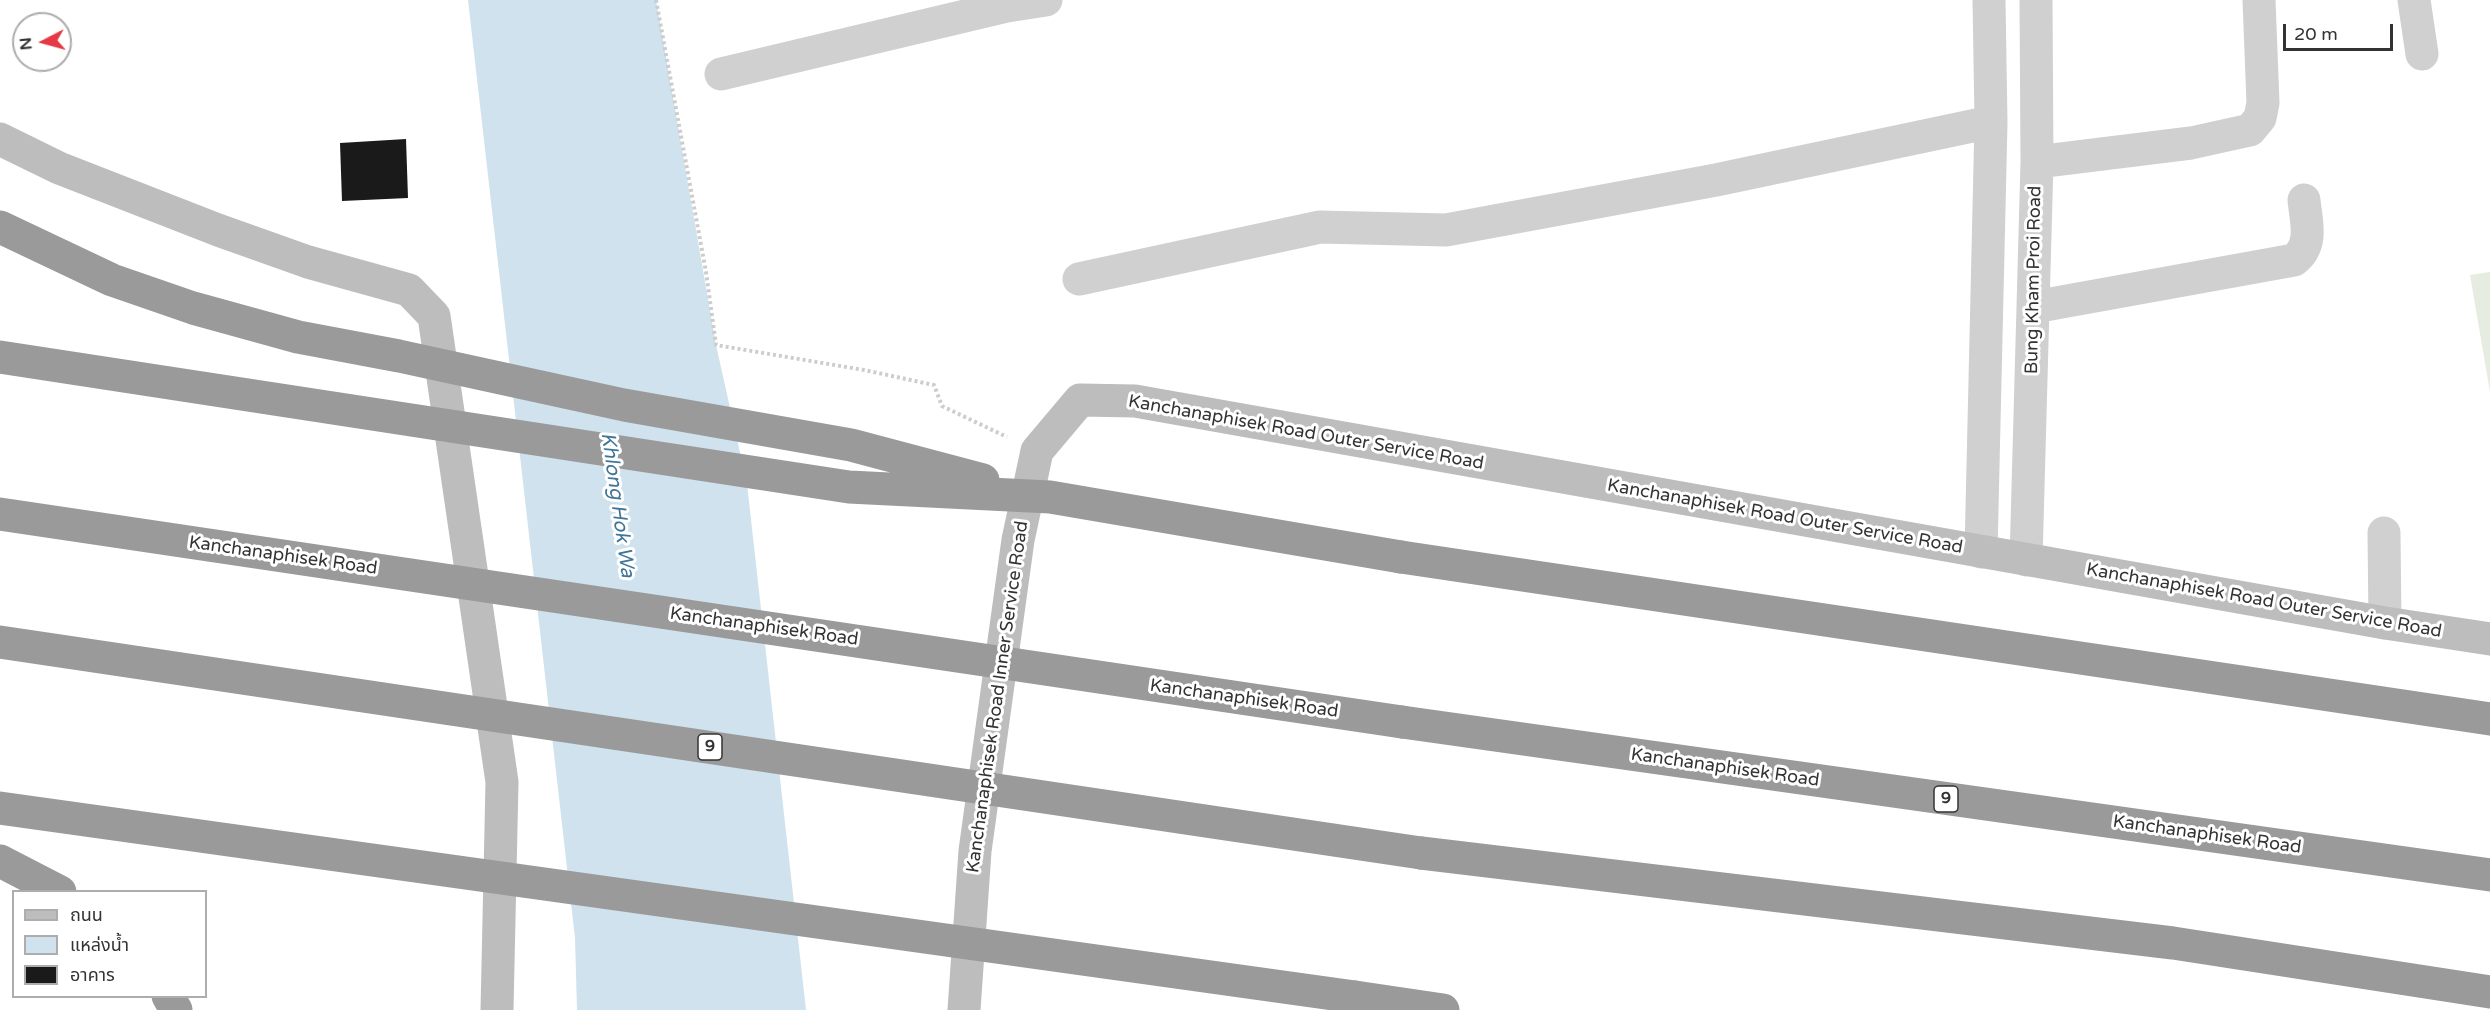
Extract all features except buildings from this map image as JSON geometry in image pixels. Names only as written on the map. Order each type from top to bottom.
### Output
[{"type":"highway","points":[[0,227],[112,280],[194,308],[298,336],[624,405],[851,445],[1050,497],[1401,557],[2490,719]]},
{"type":"highway","points":[[0,357],[849,487],[1050,497]]},
{"type":"highway","name":"Kanchanaphisek Road","points":[[0,514],[1402,722],[2490,875]]},
{"type":"highway","name":"9","points":[[0,642],[1421,853],[2173,943],[2490,992]]},
{"type":"highway","points":[[0,808],[1443,1010]]},
{"type":"highway","points":[[0,861],[58,890]]},
{"type":"main road","points":[[0,139],[59,168],[218,230],[308,262],[409,290],[434,316],[502,782],[497,1010]]},
{"type":"main road","name":"Kanchanaphisek Road Inner Service Road","points":[[964,1010],[975,852],[1018,540],[1037,451],[1080,400]]},
{"type":"main road","name":"Kanchanaphisek Road Outer Service Road","points":[[1080,400],[1147,403],[2026,560],[2385,623],[2490,639]]},
{"type":"street","points":[[721,74],[1006,6],[1046,0]]},
{"type":"street","points":[[1981,552],[1991,122],[1989,0]]},
{"type":"street","name":"Bung Kham Proi Road","points":[[2026,560],[2037,162],[2036,0]]},
{"type":"street","points":[[2037,162],[2191,143],[2250,130],[2260,118],[2263,103],[2259,0]]},
{"type":"street","points":[[2414,0],[2422,54]]},
{"type":"street","points":[[1079,279],[1320,227],[1446,230],[1716,180],[1991,122]]},
{"type":"street","points":[[2034,307],[2294,260],[2308,241],[2304,200]]},
{"type":"street","points":[[2384,533],[2385,623]]},
{"type":"path","points":[[656,0],[704,260],[716,345],[864,370],[934,385],[942,406],[1037,451]]},
{"type":"shaded area","points":[[2490,272],[2490,392],[2470,275]]},
{"type":"water","name":"Khlong Hok Wa","points":[[468,0],[656,0],[716,345],[747,484],[806,1010],[577,1010],[575,938]]}]
